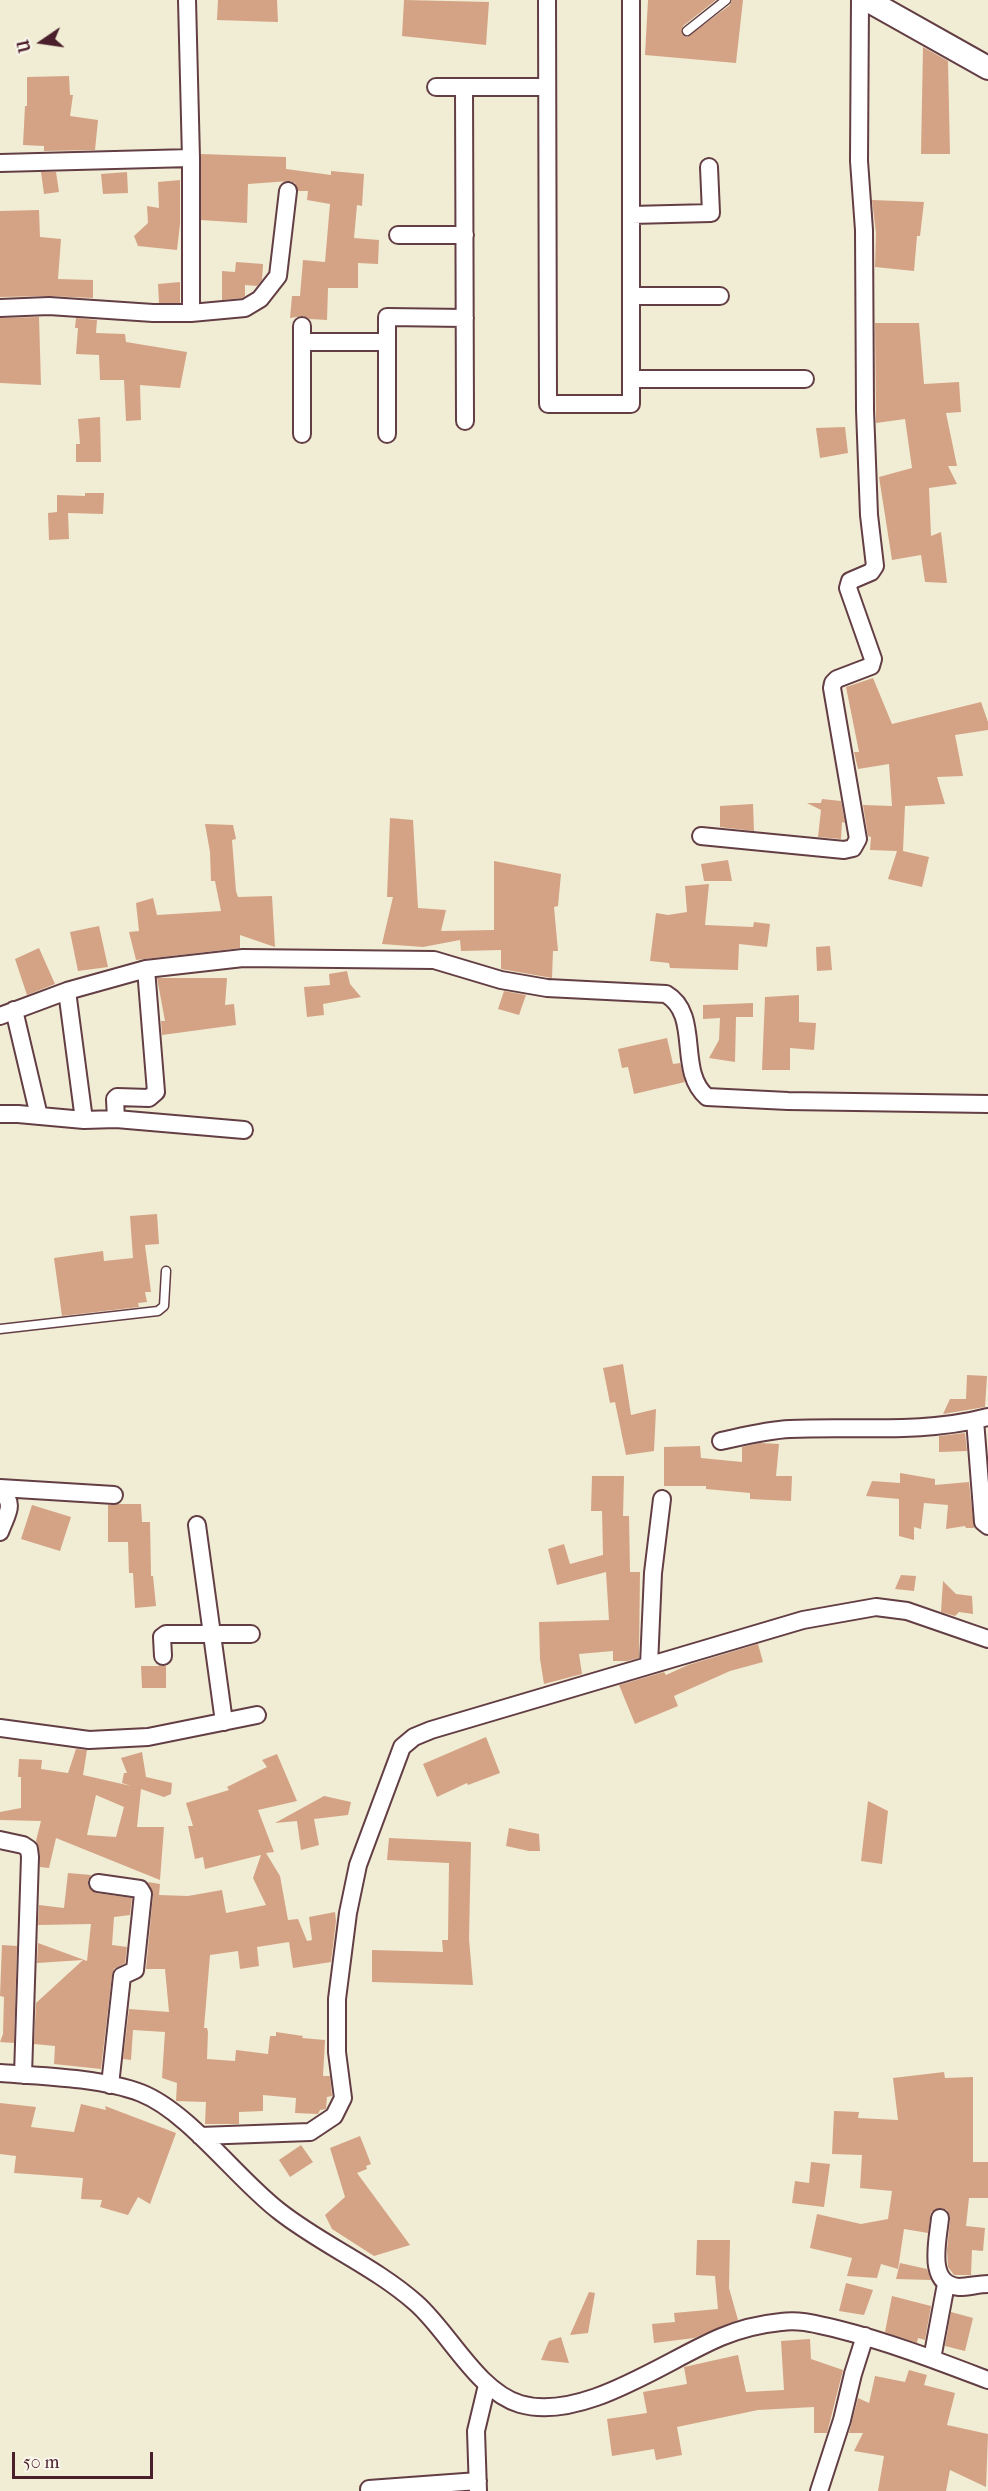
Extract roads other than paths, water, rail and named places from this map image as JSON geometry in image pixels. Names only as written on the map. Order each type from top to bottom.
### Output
[{"type":"street","points":[[187,0],[191,158],[191,313]]},
{"type":"street","points":[[547,0],[548,404],[631,404],[631,0]]},
{"type":"street","points":[[701,836],[844,850],[853,848],[858,840],[832,688],[833,682],[837,679],[871,666],[873,659],[848,588],[850,581],[871,572],[875,566],[869,515],[865,410],[864,230],[859,161],[860,0]]},
{"type":"street","points":[[867,0],[988,68]]},
{"type":"street","points":[[436,87],[548,87]]},
{"type":"street","points":[[465,87],[465,421]]},
{"type":"street","points":[[0,163],[191,158]]},
{"type":"street","points":[[631,215],[711,213],[709,167]]},
{"type":"street","points":[[0,308],[49,306],[153,313],[191,313],[245,308],[260,299],[278,276],[288,191]]},
{"type":"street","points":[[398,235],[465,235]]},
{"type":"street","points":[[631,296],[720,297]]},
{"type":"street","points":[[387,434],[387,317],[465,318]]},
{"type":"street","points":[[302,434],[302,334],[387,342]]},
{"type":"street","points":[[631,379],[805,379]]},
{"type":"street","points":[[39,1116],[7,1013],[67,991],[146,969],[243,958],[434,960],[501,980],[547,988],[666,994],[677,1000],[683,1010],[692,1072],[697,1089],[707,1097],[788,1101],[988,1104]]},
{"type":"street","points":[[116,1119],[115,1099],[117,1096],[149,1098],[156,1092],[146,969]]},
{"type":"street","points":[[67,991],[84,1120]]},
{"type":"street","points":[[0,1114],[84,1120],[116,1119],[244,1130]]},
{"type":"street","points":[[721,1441],[790,1429],[862,1429],[981,1419],[983,1522],[988,1526]]},
{"type":"street","points":[[0,1489],[114,1495]]},
{"type":"street","points":[[0,1489],[9,1498],[10,1504],[0,1532]]},
{"type":"street","points":[[649,1665],[653,1573],[662,1499]]},
{"type":"street","points":[[197,1525],[224,1722]]},
{"type":"street","points":[[200,2136],[310,2132],[334,2116],[343,2098],[337,2052],[337,1999],[348,1913],[358,1866],[402,1747],[414,1737],[431,1730],[803,1620],[876,1607],[891,1607],[906,1611],[988,1639]]},
{"type":"street","points":[[163,1656],[162,1637],[166,1634],[211,1636],[251,1634]]},
{"type":"street","points":[[0,1728],[89,1740],[148,1737],[257,1715]]},
{"type":"street","points":[[0,1840],[22,1845],[29,1850],[30,1857],[23,2075]]},
{"type":"street","points":[[98,1883],[140,1888],[143,1894],[135,1970],[123,1976],[110,2085]]},
{"type":"street","points":[[0,2073],[110,2085],[142,2094],[165,2106],[279,2211],[334,2248],[382,2276],[415,2302],[437,2323],[456,2351],[487,2385],[502,2397],[520,2404],[540,2408],[558,2408],[579,2403],[632,2381],[720,2337],[760,2325],[784,2321],[804,2321],[866,2336],[988,2380]]},
{"type":"street","points":[[940,2218],[936,2269],[940,2279],[946,2284],[958,2287],[988,2284]]},
{"type":"street","points":[[932,2359],[946,2284]]},
{"type":"street","points":[[819,2491],[866,2336]]},
{"type":"street","points":[[369,2488],[478,2486],[476,2431],[487,2385]]},
{"type":"lane","points":[[687,31],[726,0]]},
{"type":"lane","points":[[0,1329],[158,1311],[164,1306],[166,1271]]}]
